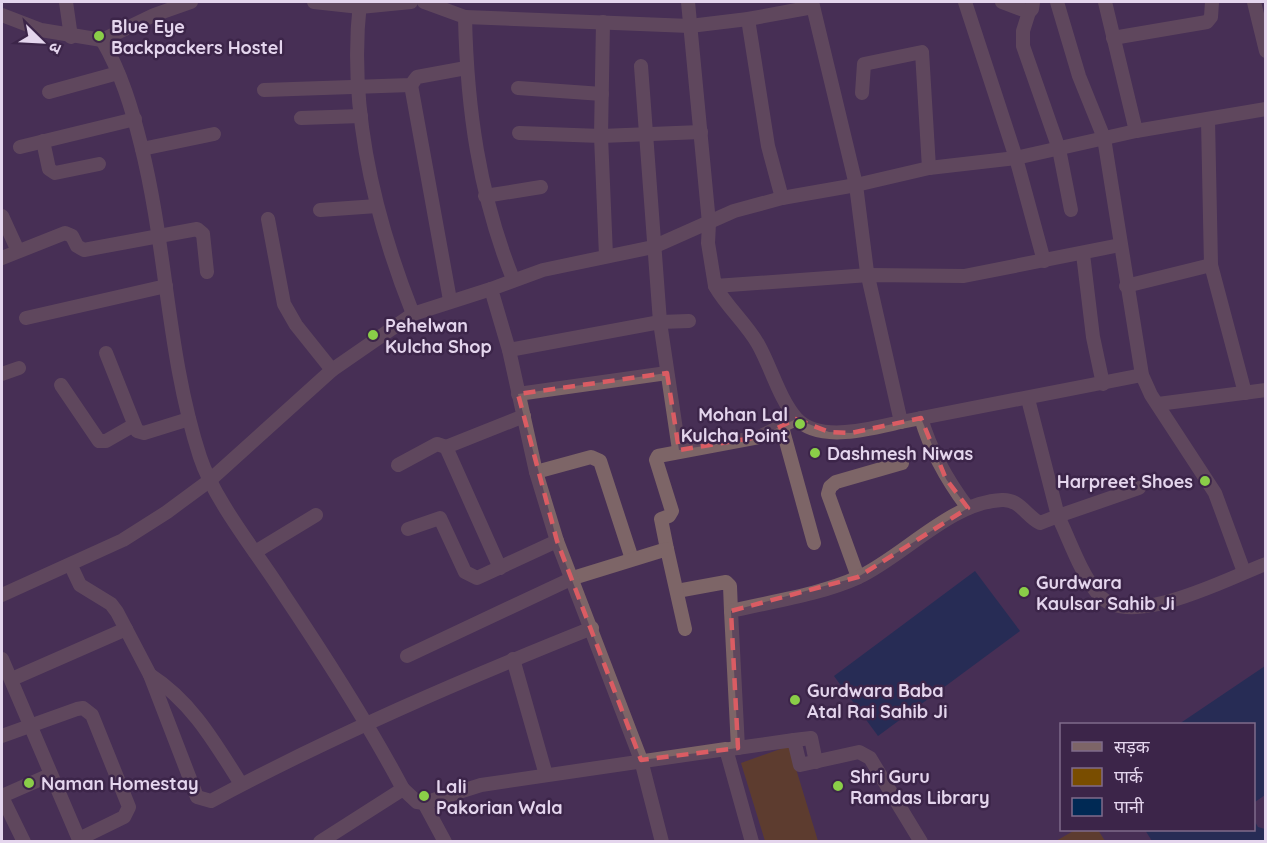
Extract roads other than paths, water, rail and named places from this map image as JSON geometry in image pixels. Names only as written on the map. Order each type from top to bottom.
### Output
[{"type":"street","points":[[66,2],[71,37]]},
{"type":"street","points":[[2,15],[41,30],[71,37],[102,40],[152,8],[190,2]]},
{"type":"street","points":[[314,2],[360,4],[411,2]]},
{"type":"street","points":[[424,2],[465,17],[690,26],[747,19],[812,4],[856,185],[869,275],[901,422]]},
{"type":"street","points":[[688,2],[710,223],[708,243],[714,286],[724,302],[755,339],[796,419],[829,432],[851,433],[1142,375]]},
{"type":"street","points":[[965,2],[1016,158],[1044,261]]},
{"type":"street","points":[[1002,2],[1031,7],[1023,31],[1023,46],[1059,149],[1071,210]]},
{"type":"street","points":[[1057,2],[1078,76],[1104,138],[1142,375],[1215,493],[1244,572]]},
{"type":"street","points":[[1105,2],[1136,131]]},
{"type":"street","points":[[1113,38],[1207,22],[1210,20],[1212,2]]},
{"type":"street","points":[[1254,2],[1263,27],[1266,51]]},
{"type":"street","points":[[360,4],[357,88],[361,116],[377,206],[414,314]]},
{"type":"street","points":[[465,17],[466,68],[471,121],[485,196],[497,239],[513,279]]},
{"type":"street","points":[[747,19],[768,146],[782,198]]},
{"type":"street","points":[[603,22],[601,136],[606,256]]},
{"type":"street","points":[[102,40],[118,73],[135,118],[160,236],[166,286],[189,419],[209,481],[368,724],[403,789],[417,802],[424,802],[481,785],[641,760],[794,740],[800,765],[839,754],[859,753],[870,758],[921,842]]},
{"type":"street","points":[[862,93],[864,64],[922,52],[929,168]]},
{"type":"street","points":[[641,66],[660,322],[679,450]]},
{"type":"street","points":[[450,300],[437,218],[411,85],[417,77],[466,68]]},
{"type":"street","points":[[49,92],[118,73]]},
{"type":"street","points":[[264,90],[411,85]]},
{"type":"street","points":[[518,88],[602,94]]},
{"type":"street","points":[[3,590],[71,566],[123,540],[209,481],[332,370],[414,314],[450,300],[513,279],[653,247],[734,211],[782,198],[856,185],[929,168],[1016,158],[1136,131],[1266,109]]},
{"type":"street","points":[[301,118],[361,116]]},
{"type":"street","points":[[20,147],[135,118]]},
{"type":"street","points":[[1208,120],[1210,265],[1245,393],[1242,393]]},
{"type":"street","points":[[519,133],[601,136],[701,132]]},
{"type":"street","points":[[142,149],[214,134]]},
{"type":"street","points":[[43,141],[49,169],[55,173],[99,164]]},
{"type":"street","points":[[485,196],[541,187]]},
{"type":"street","points":[[320,210],[377,206]]},
{"type":"street","points":[[2,216],[18,251]]},
{"type":"street","points":[[268,219],[284,304],[296,325],[332,370]]},
{"type":"street","points":[[2,258],[65,233],[72,236],[80,249],[84,250],[200,230],[207,273]]},
{"type":"street","points":[[714,286],[869,275],[964,276],[1120,245]]},
{"type":"street","points":[[1083,254],[1093,337],[1103,384]]},
{"type":"street","points":[[1126,286],[1210,265]]},
{"type":"street","points":[[26,318],[166,286]]},
{"type":"street","points":[[490,288],[509,350],[536,472],[557,541],[641,760],[662,842]]},
{"type":"street","points":[[509,350],[660,322],[689,321]]},
{"type":"street","points":[[106,353],[137,431],[144,433],[189,419]]},
{"type":"street","points":[[2,374],[19,368]]},
{"type":"street","points":[[518,394],[667,373]]},
{"type":"street","points":[[61,385],[99,441],[106,441],[134,425]]},
{"type":"street","points":[[1158,404],[1266,390]]},
{"type":"street","points":[[1028,399],[1058,516],[1098,594],[1114,605],[1125,607],[1161,603],[1187,596],[1266,564]]},
{"type":"street","points":[[398,465],[437,444],[446,447],[524,416]]},
{"type":"street","points":[[921,418],[928,441],[946,479],[968,508]]},
{"type":"street","points":[[685,628],[661,519],[672,511],[656,460],[660,453],[759,437],[796,419]]},
{"type":"street","points":[[782,427],[814,543]]},
{"type":"street","points":[[446,447],[500,568]]},
{"type":"street","points":[[536,472],[591,457],[600,461],[632,559]]},
{"type":"street","points":[[858,577],[828,494],[830,487],[836,482],[902,464]]},
{"type":"street","points":[[731,611],[829,587],[858,577],[968,508],[1003,500],[1022,507],[1040,523],[1139,488]]},
{"type":"street","points":[[255,552],[316,515]]},
{"type":"street","points":[[408,530],[440,518],[469,576],[477,578],[557,541]]},
{"type":"street","points":[[407,656],[573,578],[667,549]]},
{"type":"street","points":[[71,566],[80,585],[111,604],[126,629],[150,675],[197,797],[211,801],[368,724],[513,659],[592,628]]},
{"type":"street","points":[[677,591],[726,582],[730,586],[732,749],[752,842]]},
{"type":"street","points":[[12,679],[126,629]]},
{"type":"street","points":[[2,659],[12,679],[29,724],[79,840],[124,817],[129,807],[92,715],[82,708],[29,724],[2,736]]},
{"type":"street","points":[[513,659],[546,775]]},
{"type":"street","points":[[150,675],[177,694],[190,708],[242,784]]},
{"type":"street","points":[[24,842],[2,797],[51,776]]},
{"type":"street","points":[[320,842],[403,789]]},
{"type":"street","points":[[424,802],[445,842]]},
{"type":"water","points":[[975,571],[1020,631],[878,736],[834,676]]},
{"type":"water","points":[[1265,666],[1265,795],[1255,802],[1255,723],[1180,723]]},
{"type":"water","points":[[1255,822],[1258,827],[1265,829],[1265,841],[1152,841],[1146,831],[1255,831]]},
{"type":"place","name":"Blue Eye Backpackers Hostel","points":[[99,36]]},
{"type":"place","name":"Pehelwan Kulcha Shop","points":[[373,335]]},
{"type":"place","name":"Mohan Lal Kulcha Point","points":[[800,424]]},
{"type":"place","name":"Dashmesh Niwas","points":[[815,453]]},
{"type":"place","name":"Harpreet Shoes","points":[[1205,481]]},
{"type":"place","name":"Gurdwara Kaulsar Sahib Ji","points":[[1024,592]]},
{"type":"place","name":"Gurdwara Baba Atal Rai Sahib Ji","points":[[795,700]]},
{"type":"place","name":"Naman Homestay","points":[[29,783]]},
{"type":"place","name":"Shri Guru Ramdas Library","points":[[838,786]]},
{"type":"place","name":"Lali Pakorian Wala","points":[[424,796]]}]
